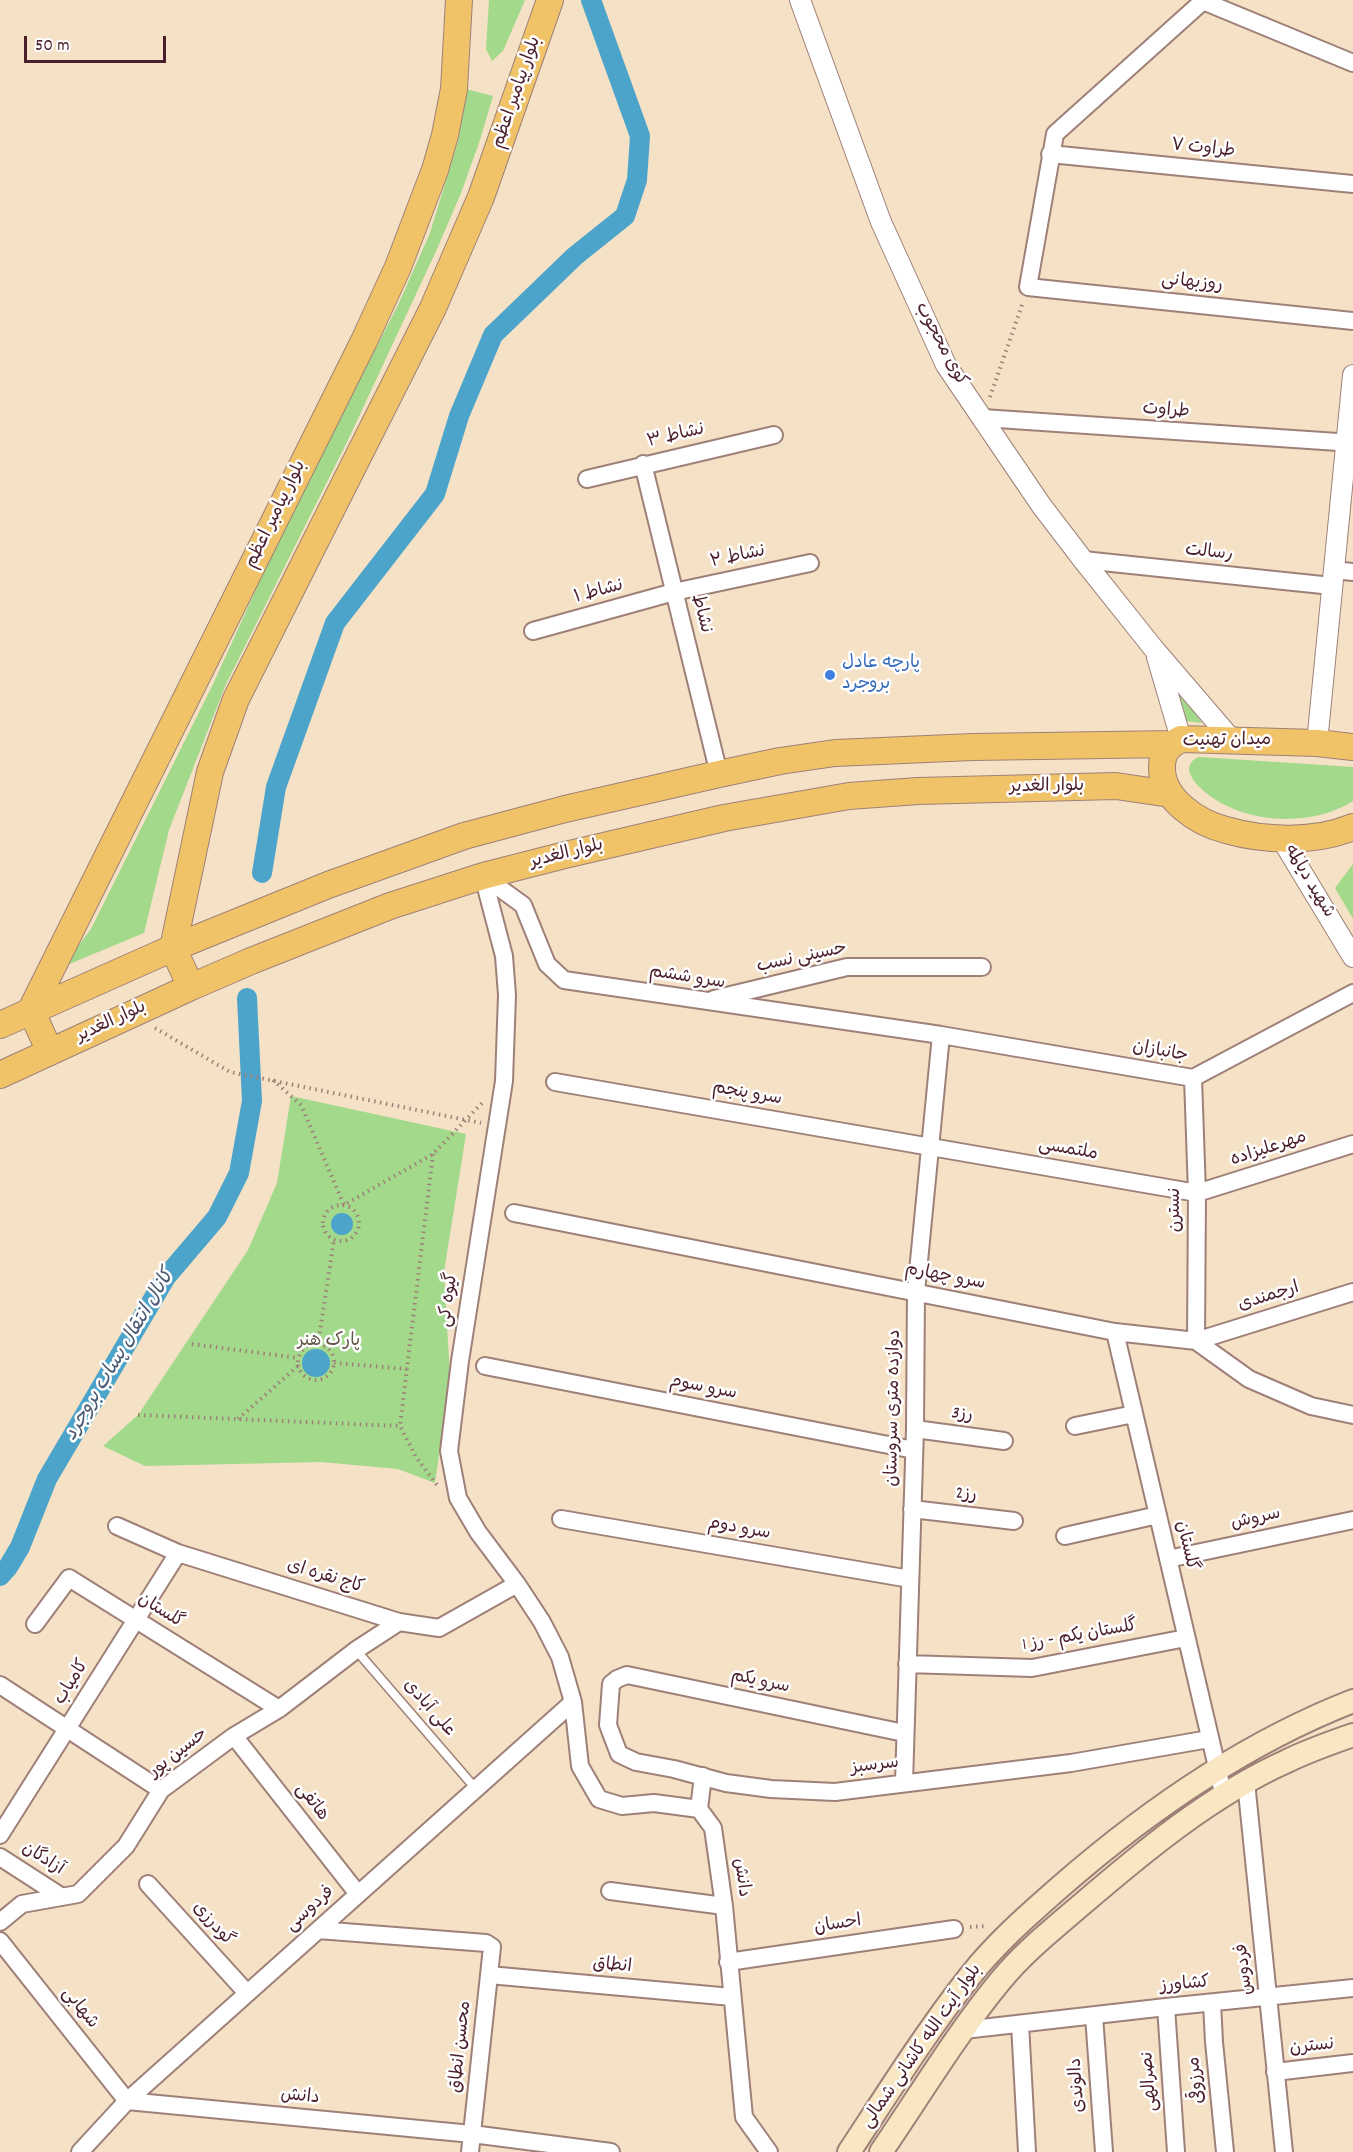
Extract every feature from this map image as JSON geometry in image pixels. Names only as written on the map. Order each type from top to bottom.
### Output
[{"type":"main road","name":"بلوار پیامبر اعظم","points":[[173,948],[210,772],[237,699],[433,308],[485,186],[550,0]]},
{"type":"main road","name":"بلوار پیامبر اعظم","points":[[31,1010],[398,267],[435,170],[445,135],[454,89],[458,3]]},
{"type":"main road","name":"میدان تهنیت","points":[[1170,794],[1161,774],[1162,761],[1164,755],[1177,742],[1232,740],[1317,743],[1353,747]]},
{"type":"main road","points":[[0,1025],[173,948],[328,885],[464,836],[565,809],[780,761],[835,753],[1177,742]]},
{"type":"main road","name":"بلوار الغدیر","points":[[0,1076],[131,1014],[251,961],[379,910],[483,876],[724,818],[849,796],[929,791],[1116,786],[1170,794]]},
{"type":"main road","points":[[1170,794],[1186,810],[1224,830],[1281,838],[1318,836],[1353,827]]},
{"type":"main road","points":[[173,948],[191,987]]},
{"type":"main road","points":[[31,1010],[50,1052]]},
{"type":"main road","name":"بلوار آیت الله کاشانی شمالی","points":[[849,2152],[943,2012],[995,1948],[1089,1862],[1138,1824],[1217,1770],[1258,1745],[1316,1716],[1353,1701]]},
{"type":"main road","name":"بلوار آیت الله کاشانی شمالی","points":[[881,2152],[1002,1978],[1028,1951],[1124,1869],[1190,1818],[1246,1782],[1284,1762],[1353,1735]]},
{"type":"street","name":"کوی محجوب","points":[[800,0],[881,222],[946,365],[1041,505],[1154,649],[1232,740]]},
{"type":"street","points":[[1028,287],[1055,134],[1203,1],[1353,63]]},
{"type":"street","name":"طراوت ۷","points":[[1050,154],[1353,184]]},
{"type":"street","name":"روزبهانی","points":[[1028,287],[1353,321]]},
{"type":"street","points":[[1317,743],[1340,576],[1353,375]]},
{"type":"street","name":"طراوت","points":[[982,418],[1350,443]]},
{"type":"street","name":"نشاط ۳","points":[[587,479],[774,435]]},
{"type":"street","name":"نشاط","points":[[643,464],[719,774]]},
{"type":"street","name":"رسالت","points":[[1083,560],[1340,576]]},
{"type":"street","name":"نشاط ۲","points":[[674,592],[810,563]]},
{"type":"street","name":"نشاط ۱","points":[[533,631],[674,592]]},
{"type":"street","points":[[1154,649],[1177,742]]},
{"type":"street","name":"شهید دیالمه","points":[[1281,838],[1353,957]]},
{"type":"street","name":"سرو ششم","points":[[483,876],[523,905],[547,964],[564,980],[941,1035]]},
{"type":"street","name":"گیوه کی","points":[[483,876],[504,956],[507,994],[504,1081],[460,1361],[449,1451],[458,1498],[478,1532],[542,1622],[560,1657],[573,1702]]},
{"type":"street","name":"حسینی نسب","points":[[704,1002],[847,967],[982,967]]},
{"type":"street","name":"جانبازان","points":[[941,1035],[1192,1078],[1353,993]]},
{"type":"street","name":"دوازده متری سروستان","points":[[904,1783],[915,1429],[916,1292],[941,1035]]},
{"type":"street","name":"نسترن","points":[[1192,1078],[1197,1193],[1196,1341]]},
{"type":"street","name":"سرو پنجم","points":[[555,1082],[931,1147]]},
{"type":"street","name":"مهرعلیزاده","points":[[1197,1193],[1353,1144]]},
{"type":"street","name":"ملتمسی","points":[[931,1147],[1197,1193]]},
{"type":"street","name":"سرو چهارم","points":[[514,1213],[1115,1332],[1196,1341],[1249,1379],[1311,1406],[1353,1415]]},
{"type":"street","name":"ارجمندی","points":[[1196,1341],[1353,1292]]},
{"type":"street","name":"گلستان","points":[[1115,1332],[1224,1797]]},
{"type":"street","name":"سرو سوم","points":[[485,1366],[914,1450]]},
{"type":"street","points":[[1075,1426],[1134,1414]]},
{"type":"street","name":"رز3","points":[[915,1429],[1004,1441]]},
{"type":"street","name":"رز2","points":[[912,1509],[1014,1521]]},
{"type":"street","points":[[1065,1536],[1158,1515]]},
{"type":"street","name":"سرو دوم","points":[[561,1519],[910,1579]]},
{"type":"street","name":"سروش","points":[[1168,1559],[1353,1520]]},
{"type":"street","name":"کاج نقره ای","points":[[117,1526],[178,1552],[399,1622],[439,1628],[517,1584]]},
{"type":"street","name":"کامیاب","points":[[0,1835],[178,1552]]},
{"type":"street","name":"گلستان","points":[[35,1624],[69,1578],[279,1709]]},
{"type":"street","name":"حسین پور","points":[[0,1922],[22,1904],[78,1894],[126,1846],[161,1790],[234,1736],[279,1709],[356,1650],[399,1622]]},
{"type":"street","name":"گلستان یکم - رز 1","points":[[907,1664],[1032,1668],[1186,1638]]},
{"type":"street","name":"سرو یکم","points":[[611,1684],[627,1675],[904,1733]]},
{"type":"street","name":"سرسبز","points":[[611,1684],[608,1725],[619,1754],[636,1762],[726,1783],[771,1789],[835,1792],[1071,1763],[1209,1739]]},
{"type":"street","points":[[0,1685],[161,1790]]},
{"type":"street","points":[[573,1702],[580,1766],[599,1799],[622,1806],[654,1803],[699,1809],[703,1776]]},
{"type":"street","name":"فردوسی","points":[[80,2152],[127,2101],[573,1702]]},
{"type":"street","name":"هاتفی","points":[[234,1736],[358,1894]]},
{"type":"street","name":"فردوس","points":[[1246,1782],[1284,2152]]},
{"type":"street","name":"دانش","points":[[699,1809],[713,1828],[724,1906],[744,2117],[769,2152]]},
{"type":"street","name":"آزادگان","points":[[0,1857],[62,1897]]},
{"type":"street","name":"گودرزی","points":[[148,1884],[247,1993]]},
{"type":"street","points":[[610,1891],[724,1906]]},
{"type":"street","name":"احسان","points":[[728,1962],[954,1929]]},
{"type":"street","name":"محسن انطاق","points":[[318,1930],[486,1943],[492,1947],[470,2152]]},
{"type":"street","name":"شهابی","points":[[0,1941],[127,2101]]},
{"type":"street","name":"انطاق","points":[[489,1975],[732,1998]]},
{"type":"street","name":"کشاورز","points":[[964,2030],[1353,1988]]},
{"type":"street","name":"مرزوقی","points":[[1212,2003],[1225,2152]]},
{"type":"street","name":"نصرالهی","points":[[1166,2007],[1176,2152]]},
{"type":"street","name":"دالوندی","points":[[1094,2016],[1104,2152]]},
{"type":"street","points":[[1020,2024],[1027,2152]]},
{"type":"street","name":"نسترن","points":[[1275,2072],[1353,2063]]},
{"type":"street","name":"دانش","points":[[127,2101],[472,2134],[611,2152]]},
{"type":"lane","name":"علی آبادی","points":[[356,1650],[476,1789]]},
{"type":"path","points":[[982,418],[1028,287]]},
{"type":"path","points":[[131,1014],[230,1072],[496,1126]]},
{"type":"path","points":[[273,1080],[301,1105],[344,1205],[357,1215],[359,1223],[357,1232],[351,1238],[343,1241],[328,1235],[324,1227],[324,1218],[328,1211],[335,1206],[344,1205],[433,1154],[504,1081]]},
{"type":"path","points":[[433,1154],[400,1426],[416,1457],[435,1483],[458,1498]]},
{"type":"path","points":[[318,1345],[334,1239]]},
{"type":"path","points":[[192,1344],[298,1358]]},
{"type":"path","points":[[318,1345],[326,1348],[332,1354],[334,1363],[332,1371],[326,1377],[318,1380],[309,1379],[302,1374],[298,1366],[298,1358],[302,1350],[318,1345]]},
{"type":"path","points":[[334,1363],[407,1369]]},
{"type":"path","points":[[238,1419],[298,1366]]},
{"type":"path","points":[[138,1415],[400,1426]]},
{"type":"green space","points":[[489,0],[525,0],[503,51],[492,61],[486,49]]},
{"type":"green space","points":[[466,89],[493,96],[461,193],[348,440],[226,684],[169,830],[144,933],[62,967],[91,929],[214,682],[288,519],[398,305],[430,233],[458,141]]},
{"type":"green space","points":[[1173,679],[1202,723],[1185,721]]},
{"type":"green space","points":[[1200,757],[1353,767],[1353,801],[1336,810],[1298,818],[1278,819],[1238,811],[1205,792],[1193,779],[1189,770],[1190,765]]},
{"type":"green space","points":[[1353,864],[1353,919],[1335,888]]},
{"type":"green space","name":"پارک هنر","points":[[291,1096],[466,1134],[444,1272],[450,1377],[435,1483],[398,1469],[321,1462],[145,1466],[103,1446],[138,1415],[248,1250],[277,1183]]},
{"type":"water","points":[[342,1213],[350,1216],[353,1224],[350,1232],[342,1235],[334,1232],[331,1224],[334,1216]]},
{"type":"water","points":[[316,1349],[326,1353],[330,1363],[326,1373],[316,1377],[306,1373],[302,1363],[306,1353]]},
{"type":"waterway","name":"کانال انتقال پساب بروجرد","points":[[262,873],[276,787],[335,623],[435,494],[459,416],[493,335],[575,256],[625,216],[637,180],[640,136],[591,0]]},
{"type":"waterway","name":"کانال انتقال پساب بروجرد","points":[[0,1576],[20,1547],[47,1479],[166,1277],[217,1217],[239,1173],[252,1101],[247,998]]},
{"type":"place","name":"پارچه عادل بروجرد","points":[[830,675]]}]
